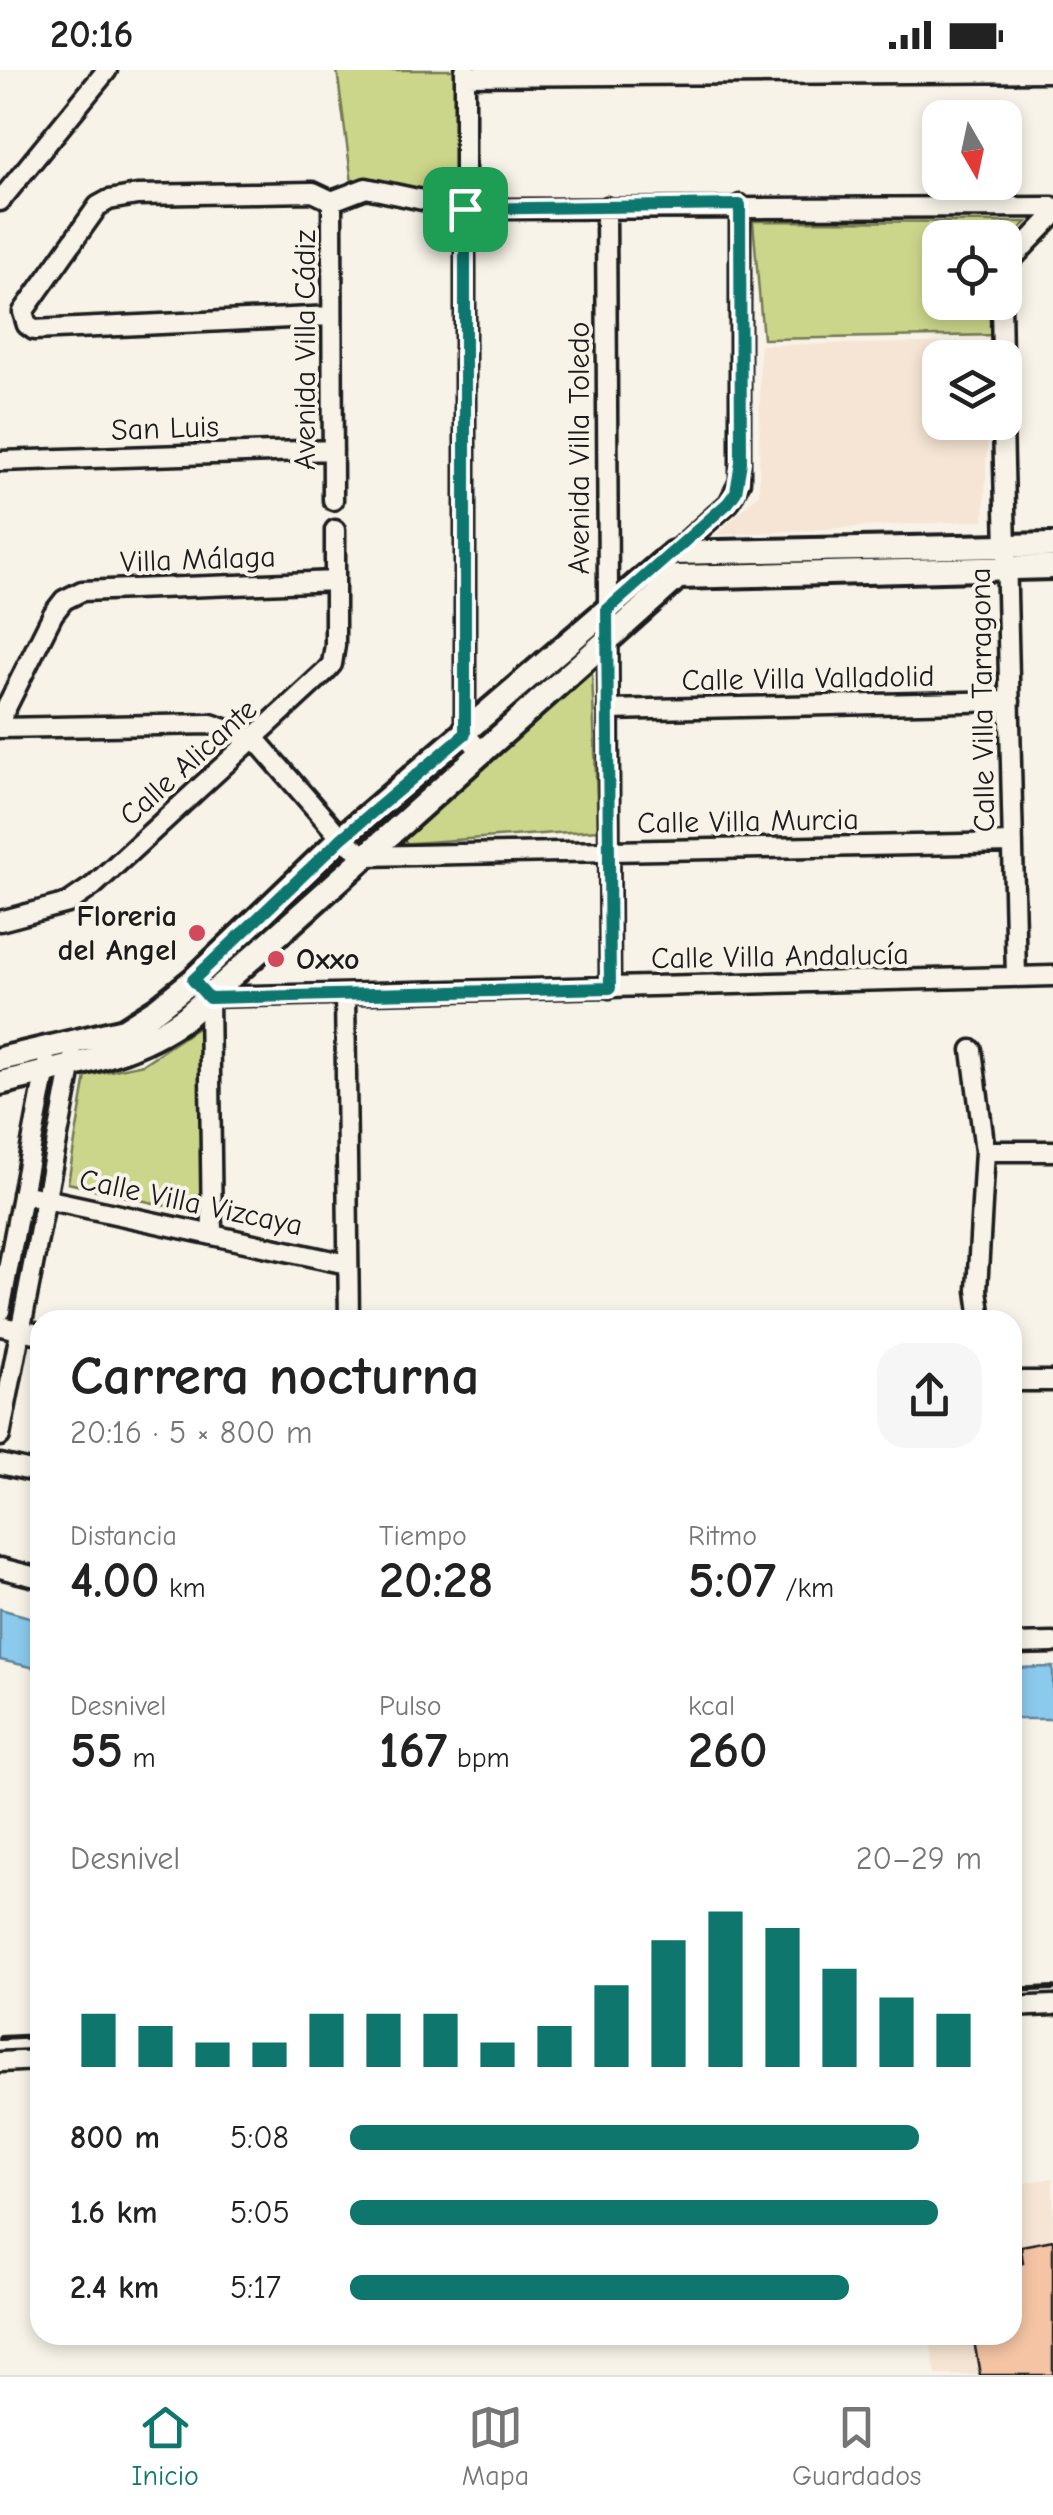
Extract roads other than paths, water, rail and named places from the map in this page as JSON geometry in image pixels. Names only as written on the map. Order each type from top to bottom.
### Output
[{"type":"street","points":[[0,201],[107,70]]},
{"type":"street","points":[[481,752],[465,734],[465,73],[1053,72]]},
{"type":"street","points":[[332,316],[34,330],[26,325],[23,312],[98,206],[138,195],[314,192],[332,201],[366,188],[465,209],[740,205],[1053,207]]},
{"type":"street","name":"Avenida Villa Cádiz","points":[[332,201],[333,500]]},
{"type":"street","points":[[0,1083],[48,1060],[158,1037],[342,838],[728,503],[740,480],[740,205]]},
{"type":"street","name":"Avenida Villa Toledo","points":[[606,207],[610,988]]},
{"type":"street","points":[[1022,248],[1053,216]]},
{"type":"street","name":"Calle Villa Tarragona","points":[[1004,440],[1016,977]]},
{"type":"street","name":"San Luis","points":[[0,462],[333,450]]},
{"type":"street","points":[[335,530],[336,581]]},
{"type":"street","points":[[201,989],[364,856],[678,577],[1006,557],[1053,545]]},
{"type":"street","points":[[672,553],[1006,557],[1053,567]]},
{"type":"street","name":"Villa Málaga","points":[[0,720],[64,600],[82,591],[336,581]]},
{"type":"street","name":"Calle Alicante","points":[[0,921],[68,903],[93,886],[255,740],[332,664],[336,581]]},
{"type":"street","name":"Calle Villa Valladolid","points":[[608,710],[1010,701]]},
{"type":"street","points":[[0,728],[211,724],[232,728],[255,740],[342,838],[364,856]]},
{"type":"street","name":"Calle Villa Murcia","points":[[364,856],[1013,843]]},
{"type":"street","name":"Calle Villa Andalucía","points":[[201,989],[344,994],[1053,976]]},
{"type":"street","points":[[201,989],[212,1235]]},
{"type":"street","points":[[344,994],[348,1310]]},
{"type":"street","points":[[972,1050],[985,1151],[977,1290],[980,1310]]},
{"type":"street","points":[[0,1436],[73,1054]]},
{"type":"street","points":[[0,1059],[48,1060]]},
{"type":"street","points":[[0,1311],[48,1060]]},
{"type":"street","points":[[985,1151],[1053,1151]]},
{"type":"street","name":"Calle Villa Vizcaya","points":[[22,1194],[348,1264]]},
{"type":"street","points":[[0,1326],[30,1332]]},
{"type":"street","points":[[1022,1381],[1053,1381]]},
{"type":"street","points":[[0,1464],[30,1471]]},
{"type":"street","points":[[0,1568],[30,1576]]},
{"type":"street","points":[[1022,1644],[1053,1643]]},
{"type":"street","points":[[1022,2006],[1053,2005]]},
{"type":"street","points":[[0,2062],[30,2060]]},
{"type":"water","points":[[0,1609],[30,1617],[30,1667],[0,1660]]},
{"type":"water","points":[[1053,1667],[1053,1719],[1022,1719],[1022,1668]]},
{"type":"railway","points":[[1022,1990],[1053,1988]]},
{"type":"railway","points":[[0,2038],[30,2036]]},
{"type":"place","name":"Floreria del Angel","points":[[197,933]]},
{"type":"place","name":"Oxxo","points":[[276,959]]}]
